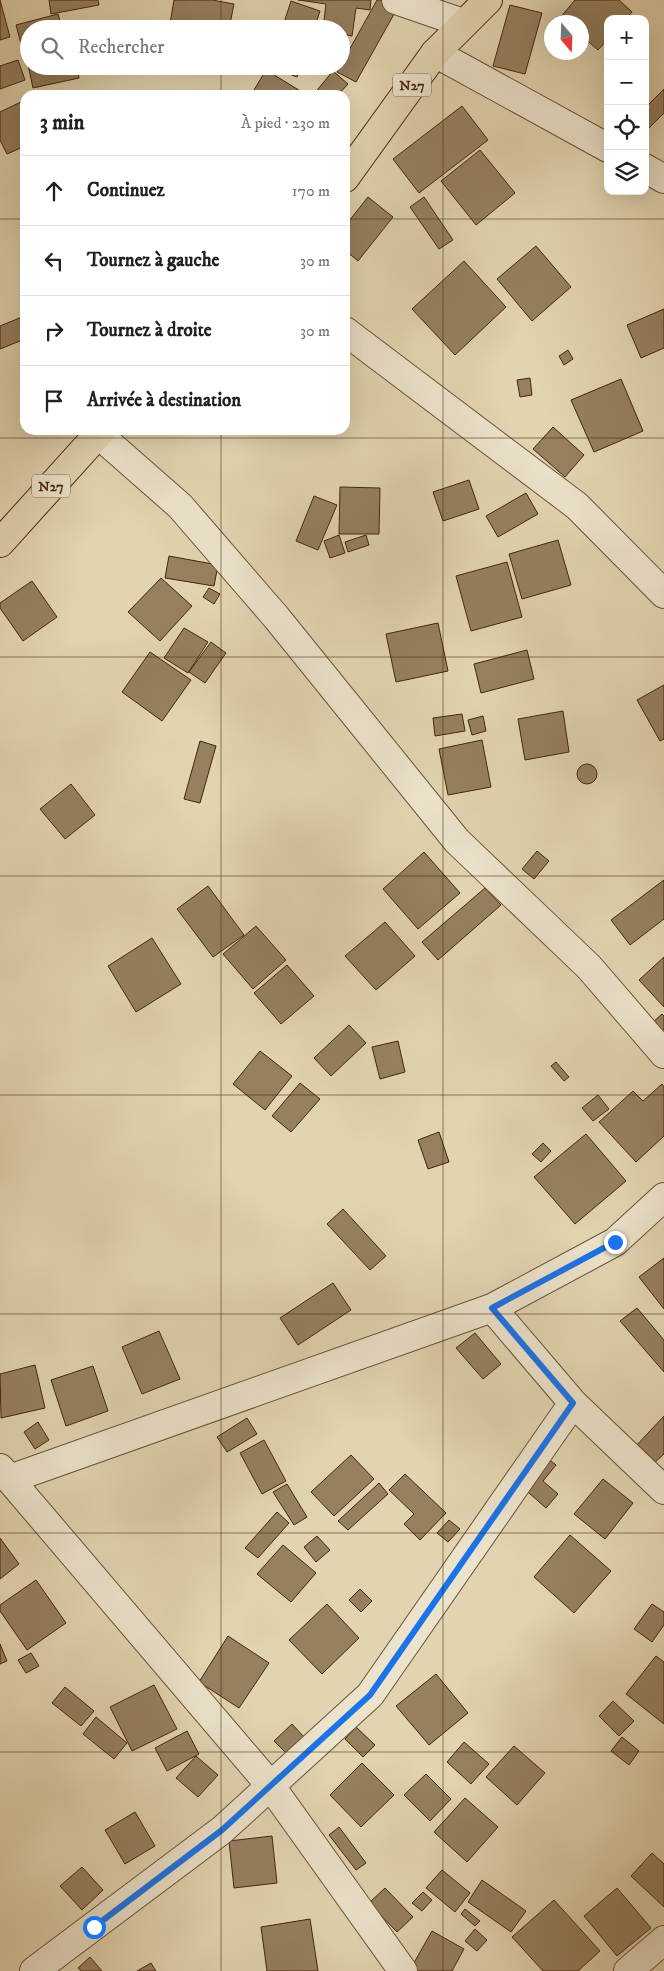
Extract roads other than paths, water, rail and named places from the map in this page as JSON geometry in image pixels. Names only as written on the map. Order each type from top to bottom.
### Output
[{"type":"main road","name":"N27","points":[[350,171],[435,53],[488,0]]},
{"type":"main road","name":"N27","points":[[0,543],[97,435]]},
{"type":"street","points":[[396,0],[464,24]]},
{"type":"street","points":[[435,53],[604,146]]},
{"type":"street","points":[[649,170],[664,179]]},
{"type":"street","points":[[350,335],[577,506],[664,594]]},
{"type":"street","points":[[103,435],[180,506],[276,617],[457,841],[589,966],[664,1054]]},
{"type":"street","points":[[403,1971],[270,1785],[5,1473],[492,1308],[615,1242],[664,1197]]},
{"type":"street","points":[[492,1308],[573,1403],[664,1490]]},
{"type":"street","points":[[34,1971],[222,1830],[370,1695],[573,1403]]},
{"type":"street","points":[[628,1971],[664,1940]]}]
